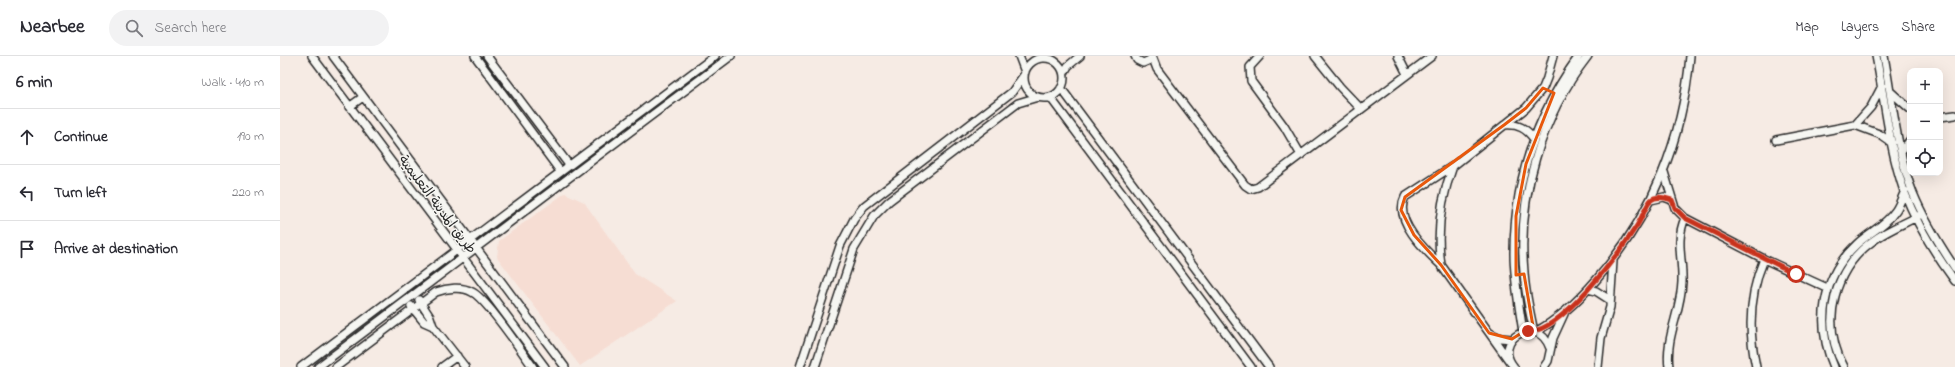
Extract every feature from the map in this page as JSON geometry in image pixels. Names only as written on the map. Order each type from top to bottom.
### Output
[{"type":"street","name":"طريق المدينة التعليمية","points":[[312,56],[545,367]]},
{"type":"street","name":"طريق المدينة التعليمية","points":[[333,56],[472,240],[565,367]]},
{"type":"street","points":[[474,56],[560,171]]},
{"type":"street","points":[[487,56],[569,165]]},
{"type":"street","points":[[301,367],[715,56]]},
{"type":"street","points":[[318,367],[731,56]]},
{"type":"street","points":[[1019,56],[1027,89],[1038,97]]},
{"type":"street","points":[[1080,56],[1068,66],[1064,73],[1062,88],[1269,367]]},
{"type":"street","points":[[1135,56],[1138,61],[1157,69]]},
{"type":"street","points":[[1145,63],[1152,56],[1157,69],[1248,188],[1258,187],[1432,56]]},
{"type":"street","points":[[1260,56],[1250,67],[1251,81],[1281,121],[1301,155]]},
{"type":"street","points":[[1315,56],[1340,87],[1361,109]]},
{"type":"street","points":[[1398,56],[1407,74]]},
{"type":"street","points":[[1512,365],[1441,265],[1414,235],[1402,215],[1402,204],[1405,197],[1453,166],[1526,108],[1542,88],[1547,78],[1553,56]]},
{"type":"street","points":[[1523,332],[1516,275],[1515,229],[1523,176],[1534,139],[1554,93],[1579,56]]},
{"type":"street","points":[[1550,348],[1545,338],[1535,332],[1524,274],[1522,250],[1524,214],[1533,168],[1541,142],[1555,109],[1568,85],[1588,56]]},
{"type":"street","points":[[1489,333],[1500,338],[1512,339],[1523,332],[1535,332],[1551,323],[1566,311],[1588,289],[1613,261],[1636,227],[1664,172],[1682,109],[1690,56]]},
{"type":"street","points":[[1876,56],[1892,143],[1904,192],[1955,268]]},
{"type":"street","points":[[1884,56],[1902,152],[1919,216],[1936,253],[1955,281]]},
{"type":"street","points":[[800,367],[840,246],[854,219],[870,202],[1012,92],[1032,62],[1048,57],[1060,65],[1064,73]]},
{"type":"street","points":[[1855,125],[1871,107],[1882,86]]},
{"type":"street","points":[[815,367],[854,249],[874,216],[889,201],[1018,103],[1038,97],[1050,97],[1062,88]]},
{"type":"street","points":[[1542,88],[1554,93]]},
{"type":"street","points":[[1890,92],[1907,106]]},
{"type":"street","points":[[349,107],[363,97]]},
{"type":"street","points":[[1050,97],[1251,367]]},
{"type":"street","points":[[1943,117],[1955,115]]},
{"type":"street","points":[[1504,125],[1519,126],[1525,129],[1534,139]]},
{"type":"street","points":[[1776,140],[1855,125],[1875,132],[1892,143]]},
{"type":"street","points":[[1902,152],[1907,144]]},
{"type":"street","points":[[1441,265],[1438,248],[1439,220],[1444,192],[1453,166]]},
{"type":"street","points":[[1664,172],[1675,208],[1685,218],[1764,259],[1827,288]]},
{"type":"street","points":[[1834,367],[1824,337],[1823,309],[1827,288],[1840,265],[1885,223],[1897,209],[1904,192],[1910,184]]},
{"type":"street","points":[[1651,200],[1664,197],[1672,200]]},
{"type":"street","points":[[1844,367],[1838,355],[1833,334],[1833,306],[1841,278],[1859,247],[1919,216]]},
{"type":"street","points":[[1669,367],[1669,338],[1681,294],[1682,271],[1679,238],[1685,218]]},
{"type":"street","points":[[1885,223],[1890,230]]},
{"type":"street","points":[[1756,367],[1752,342],[1751,307],[1757,275],[1764,259]]},
{"type":"street","points":[[1598,367],[1601,338],[1609,314],[1613,261]]},
{"type":"street","points":[[1516,275],[1524,274]]},
{"type":"street","points":[[408,287],[430,317],[432,326]]},
{"type":"street","points":[[336,367],[436,292],[442,290],[465,289],[482,299],[533,367]]},
{"type":"street","points":[[1588,289],[1596,291],[1610,300]]},
{"type":"street","points":[[401,292],[424,322],[432,326],[465,367]]},
{"type":"street","points":[[1547,365],[1550,348],[1556,329],[1566,311]]},
{"type":"street","points":[[1512,339],[1508,350],[1512,365]]},
{"type":"street","points":[[442,367],[457,356]]},
{"type":"highlighted area","points":[[1543,88],[1554,93],[1526,164],[1516,216],[1516,275],[1524,274],[1534,332],[1523,332],[1512,339],[1489,333],[1441,265],[1414,235],[1401,210],[1405,197],[1526,108]]},
{"type":"shaded area","points":[[565,193],[584,202],[635,274],[677,301],[580,366],[497,257],[499,241]]},
{"type":"route","points":[[1528,331],[1535,332],[1544,328],[1566,311],[1588,289],[1613,261],[1644,215],[1651,200],[1657,198],[1664,197],[1672,200],[1675,208],[1685,218],[1796,274]]}]
